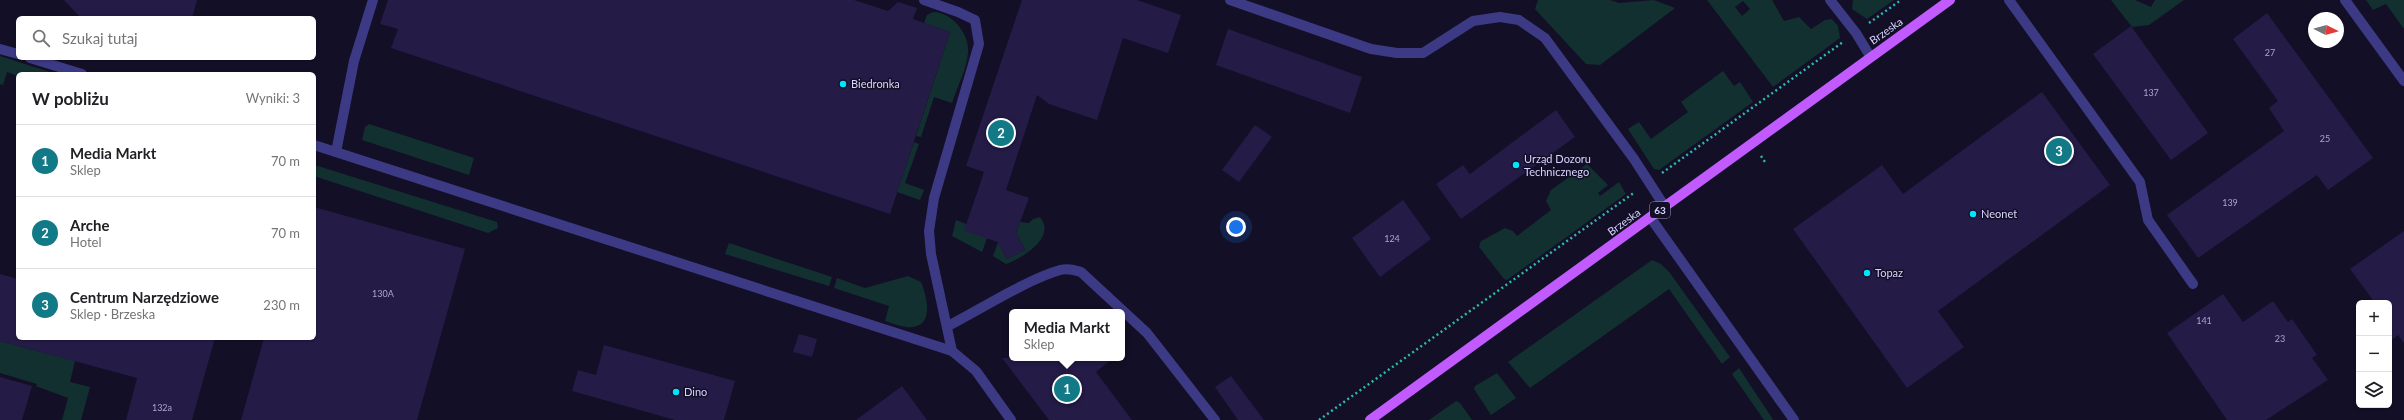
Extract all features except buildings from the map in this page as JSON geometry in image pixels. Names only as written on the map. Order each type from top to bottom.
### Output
[{"type":"main road","name":"Brzeska","points":[[1370,420],[1870,56],[1950,0]]},
{"type":"street","points":[[336,152],[354,61],[373,0]]},
{"type":"street","points":[[924,0],[958,12],[975,20],[979,44],[934,198],[929,231],[931,254],[948,326],[952,351]]},
{"type":"street","points":[[1230,0],[1371,49],[1397,53],[1423,53],[1473,21],[1500,17],[1519,20],[1545,38],[1649,182],[1664,207]]},
{"type":"street","points":[[1830,0],[1856,33],[1870,56]]},
{"type":"street","points":[[2009,0],[2140,182],[2148,220],[2193,284]]},
{"type":"street","points":[[2345,0],[2404,81]]},
{"type":"street","points":[[0,49],[16,53]]},
{"type":"street","points":[[36,60],[76,72]]},
{"type":"street","points":[[316,146],[952,351],[976,371],[1011,420]]},
{"type":"street","points":[[1650,217],[1794,420]]},
{"type":"street","points":[[948,326],[1055,273],[1071,269],[1081,272],[1121,309]]},
{"type":"street","points":[[1125,313],[1147,333],[1215,420]]},
{"type":"path","points":[[1319,420],[1901,0]]},
{"type":"green space","points":[[1538,0],[1610,0],[1619,3],[1654,0],[1675,8],[1600,65],[1586,64],[1535,9]]},
{"type":"green space","points":[[1707,0],[1772,0],[1784,21],[1799,17],[1811,29],[1825,20],[1832,19],[1838,26],[1840,38],[1773,87]],"holes":[[[1743,1],[1750,9],[1742,16],[1735,7]]]},
{"type":"green space","points":[[1853,0],[1894,0],[1867,19],[1852,9]]},
{"type":"green space","points":[[2111,0],[2135,0],[2151,7],[2155,0],[2184,0],[2149,25],[2132,27]]},
{"type":"green space","points":[[2366,0],[2404,0],[2404,29],[2386,4],[2373,10]]},
{"type":"green space","points":[[933,12],[947,16],[958,25],[966,39],[968,53],[964,72],[952,103],[934,97],[921,137],[916,136],[950,32],[924,23],[927,15]]},
{"type":"green space","points":[[0,56],[50,72],[16,72],[16,75],[7,72],[3,85],[0,84]]},
{"type":"green space","points":[[1723,71],[1734,86],[1740,82],[1753,102],[1659,170],[1654,169],[1628,129],[1639,122],[1651,139],[1688,112],[1681,102]]},
{"type":"green space","points":[[369,124],[474,158],[469,175],[362,140],[365,127]]},
{"type":"green space","points":[[914,142],[919,144],[905,183],[924,190],[920,200],[897,192]]},
{"type":"green space","points":[[1587,164],[1608,185],[1598,193],[1600,196],[1619,182],[1626,194],[1507,280],[1504,279],[1479,247],[1481,241],[1505,228],[1513,231],[1517,236],[1551,210],[1546,201],[1551,190]]},
{"type":"green space","points":[[316,166],[497,222],[498,228],[488,233],[316,177]]},
{"type":"green space","points":[[1040,217],[1044,225],[1044,232],[1041,240],[1028,252],[1006,264],[993,256],[998,242],[1007,259],[1025,250],[1016,233],[1020,222],[1029,223],[1033,219]]},
{"type":"green space","points":[[956,220],[966,224],[987,238],[982,252],[952,236]]},
{"type":"green space","points":[[729,243],[832,277],[829,286],[725,254]]},
{"type":"green space","points":[[1652,260],[1661,264],[1670,273],[1730,357],[1722,364],[1669,289],[1530,388],[1508,362]]},
{"type":"green space","points":[[908,276],[921,282],[927,304],[926,318],[916,327],[903,327],[885,321],[889,306],[834,288],[837,278],[865,288]]},
{"type":"green space","points":[[0,341],[75,361],[70,382],[90,387],[81,420],[62,420],[68,398],[36,386],[37,384],[0,373]]},
{"type":"green space","points":[[1739,368],[1773,420],[1764,420],[1732,374]]},
{"type":"green space","points":[[1497,373],[1516,398],[1491,415],[1474,389],[1475,386]]},
{"type":"green space","points":[[1456,401],[1460,403],[1472,420],[1429,420]]},
{"type":"place","name":"Biedronka","points":[[843,84]]},
{"type":"place","name":"Arche","points":[[1001,133]]},
{"type":"place","name":"Centrum Narzędziowe","points":[[2059,151]]},
{"type":"place","name":"Urząd Dozoru Technicznego","points":[[1516,165]]},
{"type":"place","name":"Neonet","points":[[1973,214]]},
{"type":"place","name":"Topaz","points":[[1867,273]]},
{"type":"place","name":"Media Markt","points":[[1067,389]]},
{"type":"place","name":"Dino","points":[[676,392]]}]
